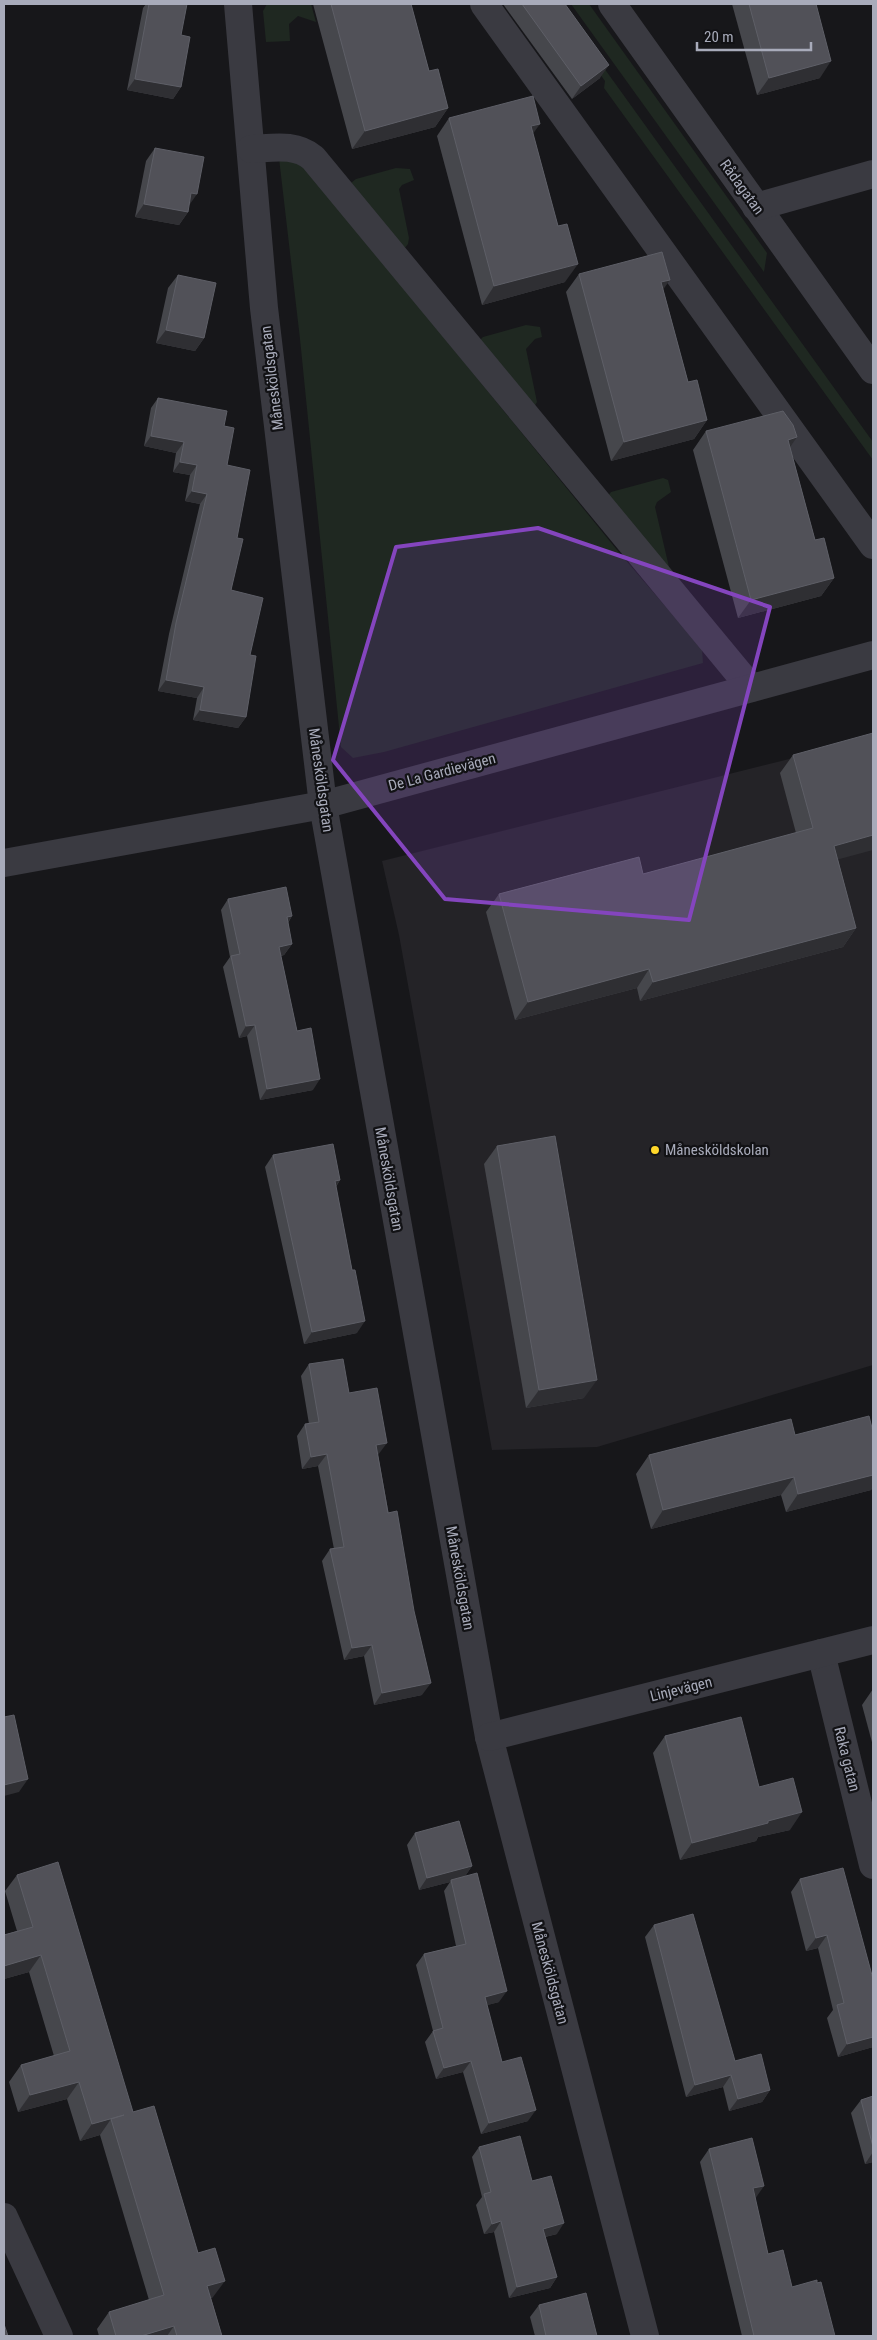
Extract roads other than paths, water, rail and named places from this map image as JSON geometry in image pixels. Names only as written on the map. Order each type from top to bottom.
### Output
[{"type":"street","name":"Månesköldsgatan","points":[[238,4],[264,308],[323,805],[489,1737],[644,2336]]},
{"type":"street","points":[[484,4],[873,545]]},
{"type":"street","name":"Rådagatan","points":[[612,4],[873,370]]},
{"type":"street","points":[[251,149],[285,147],[306,152],[313,158],[751,688]]},
{"type":"street","points":[[756,207],[873,174]]},
{"type":"street","name":"De La Gardievägen","points":[[4,863],[323,805],[873,655]]},
{"type":"street","name":"Linjevägen","points":[[489,1737],[873,1640]]},
{"type":"street","name":"Raka gatan","points":[[820,1653],[873,1865]]},
{"type":"street","points":[[4,2217],[59,2336]]},
{"type":"place","name":"Månesköldskolan","points":[[655,1150]]}]
